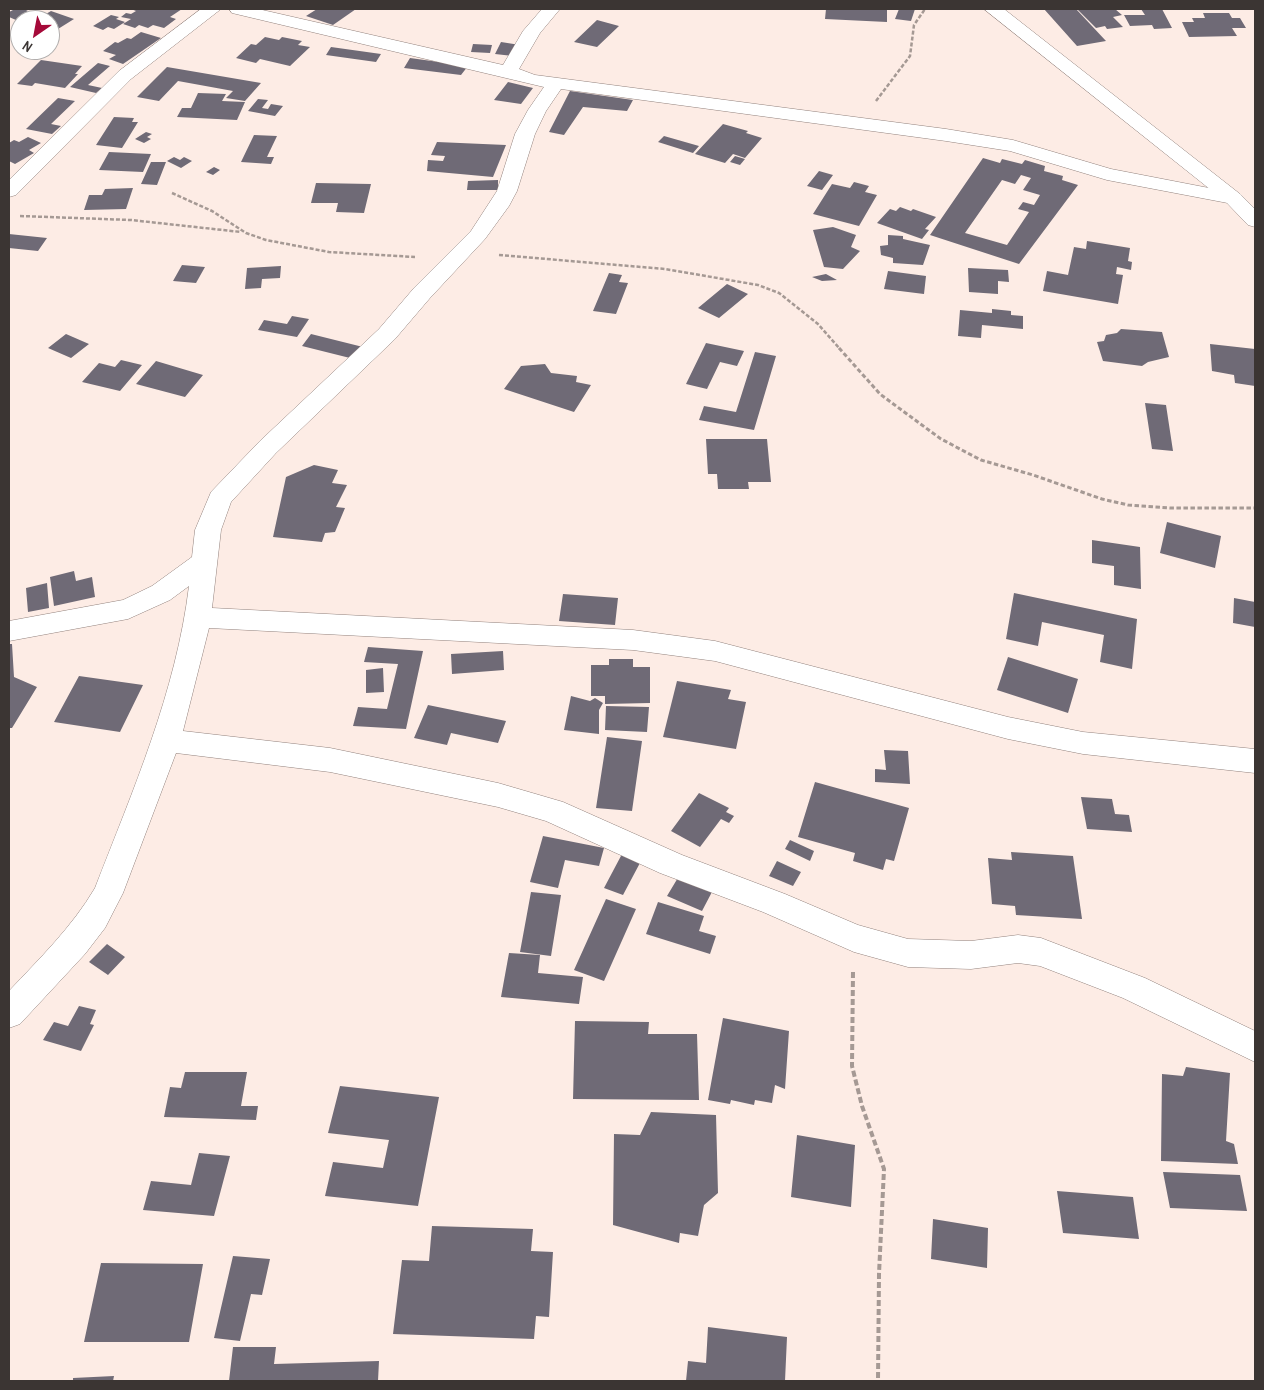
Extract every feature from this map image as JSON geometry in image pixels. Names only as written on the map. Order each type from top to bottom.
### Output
[{"type":"street","points":[[9,191],[125,75],[212,9]]},
{"type":"street","points":[[238,9],[346,36],[508,72],[532,80],[1013,146],[1107,174],[1233,198]]},
{"type":"street","points":[[508,72],[532,31],[551,9]]},
{"type":"street","points":[[993,9],[1233,198],[1255,221]]},
{"type":"street","points":[[9,1013],[74,944],[94,918],[108,893],[167,740],[198,617],[208,530],[220,498],[261,454],[387,334],[455,258],[478,236],[500,206],[507,191],[525,134],[537,110],[556,84]]},
{"type":"street","points":[[9,631],[128,609],[162,593],[204,562]]},
{"type":"street","points":[[198,617],[633,640],[706,649],[1008,728],[1083,743],[1255,761]]},
{"type":"street","points":[[167,740],[330,760],[498,795],[544,808],[671,864],[774,903],[854,938],[908,952],[971,955],[1018,949],[1041,952],[1134,988],[1255,1048]]},
{"type":"path","points":[[854,123],[871,109],[910,56],[914,25],[924,9]]},
{"type":"path","points":[[172,193],[216,214],[244,232]]},
{"type":"path","points":[[18,216],[78,216],[174,223],[244,232],[309,251],[373,256],[455,258],[502,254],[665,269],[758,285],[779,292],[818,324],[880,394],[890,402],[952,446],[983,461],[1026,472],[1094,497],[1140,507],[1207,510],[1255,508]]},
{"type":"path","points":[[854,938],[852,1066],[862,1106],[884,1169],[879,1274],[878,1381]]},
{"type":"building","points":[[131,9],[182,9],[170,17],[176,19],[164,28],[153,25],[148,28],[139,25],[135,28],[123,24],[131,19],[121,17],[126,13],[131,14],[136,11]]},
{"type":"building","points":[[317,9],[356,9],[333,25],[306,16]]},
{"type":"building","points":[[826,9],[887,9],[887,22],[825,19]]},
{"type":"building","points":[[899,9],[915,9],[911,21],[895,19]]},
{"type":"building","points":[[1044,9],[1076,9],[1106,41],[1077,46]]},
{"type":"building","points":[[1077,9],[1115,9],[1122,15],[1113,17],[1123,27],[1107,29],[1105,26],[1096,28]]},
{"type":"building","points":[[1141,9],[1162,9],[1172,28],[1154,29],[1152,25],[1130,26],[1124,15],[1145,15]]},
{"type":"building","points":[[1203,13],[1229,13],[1232,18],[1240,18],[1246,28],[1232,28],[1237,36],[1189,37],[1182,22],[1194,22],[1192,18],[1205,18]]},
{"type":"building","points":[[60,14],[74,19],[60,28]]},
{"type":"building","points":[[111,15],[119,17],[116,19],[125,22],[114,29],[108,27],[103,30],[93,26]]},
{"type":"building","points":[[597,20],[619,26],[597,47],[574,42]]},
{"type":"building","points":[[141,32],[161,38],[123,64],[109,59],[116,55],[103,51],[115,42],[118,43],[127,38],[131,39]]},
{"type":"building","points":[[265,37],[279,40],[282,37],[302,41],[298,45],[310,47],[290,66],[260,59],[256,63],[236,58],[251,44],[256,45]]},
{"type":"building","points":[[501,42],[520,45],[513,56],[495,54]]},
{"type":"building","points":[[473,44],[492,45],[490,53],[471,52]]},
{"type":"building","points":[[331,47],[381,54],[376,62],[326,55]]},
{"type":"building","points":[[410,58],[468,66],[461,75],[404,68]]},
{"type":"building","points":[[41,60],[82,66],[75,74],[78,74],[65,88],[35,83],[32,86],[17,84]]},
{"type":"building","points":[[98,63],[110,66],[88,85],[102,88],[96,93],[70,87]]},
{"type":"building","points":[[167,67],[261,83],[245,101],[226,98],[233,91],[178,81],[159,101],[137,97]]},
{"type":"building","points":[[508,82],[533,88],[521,104],[494,100]]},
{"type":"building","points":[[570,91],[633,100],[627,111],[583,107],[564,135],[549,132]]},
{"type":"building","points":[[198,93],[226,94],[222,101],[245,102],[237,120],[177,117],[182,108],[191,108]]},
{"type":"building","points":[[58,98],[75,101],[51,124],[61,126],[52,134],[26,129]]},
{"type":"building","points":[[258,99],[268,100],[262,108],[268,109],[271,104],[283,106],[275,116],[248,111]]},
{"type":"building","points":[[114,117],[134,118],[132,122],[138,122],[122,148],[96,145]]},
{"type":"building","points":[[723,124],[748,131],[746,133],[762,138],[745,158],[733,154],[725,163],[695,154]]},
{"type":"building","points":[[146,132],[152,134],[147,137],[151,139],[144,143],[135,139]]},
{"type":"building","points":[[254,135],[277,136],[267,157],[274,157],[271,164],[241,162]]},
{"type":"building","points":[[664,136],[699,146],[693,153],[658,142]]},
{"type":"building","points":[[28,137],[41,143],[29,150],[34,153],[15,164],[9,161],[9,143],[14,140],[19,142]]},
{"type":"building","points":[[437,142],[506,145],[493,177],[427,171],[428,160],[443,161],[445,156],[431,155]]},
{"type":"building","points":[[109,152],[151,154],[143,172],[99,170]]},
{"type":"building","points":[[735,156],[745,159],[740,165],[730,162]]},
{"type":"building","points":[[174,157],[180,160],[184,157],[192,161],[181,168],[167,161]]},
{"type":"building","points":[[983,158],[1000,163],[1002,159],[1022,164],[1025,160],[1045,166],[1044,171],[1063,176],[1062,180],[1078,185],[1019,264],[930,235]],"holes":[[[1021,175],[1031,178],[1023,190],[1040,195],[1034,205],[1023,202],[1018,209],[1029,212],[1007,245],[965,233],[1002,180],[1015,184]]]},
{"type":"building","points":[[151,162],[166,162],[157,185],[141,184]]},
{"type":"building","points":[[214,167],[220,170],[213,175],[206,172]]},
{"type":"building","points":[[819,171],[833,175],[822,190],[807,186]]},
{"type":"building","points":[[498,180],[498,190],[467,190],[468,181]]},
{"type":"building","points":[[854,182],[869,186],[865,192],[877,195],[859,226],[813,214],[832,184],[850,188]]},
{"type":"building","points":[[316,183],[371,184],[364,213],[336,212],[338,203],[311,203]]},
{"type":"building","points":[[133,188],[126,209],[84,210],[89,195],[102,195],[105,189]]},
{"type":"building","points":[[900,207],[911,211],[913,209],[936,217],[925,229],[929,230],[922,239],[877,223],[890,209],[896,211]]},
{"type":"building","points":[[833,227],[856,235],[851,247],[860,251],[843,269],[824,267],[813,230]]},
{"type":"building","points":[[9,234],[47,238],[38,251],[9,248]]},
{"type":"building","points":[[888,235],[903,236],[903,239],[930,245],[923,265],[893,263],[893,258],[881,255],[880,246],[888,245]]},
{"type":"building","points":[[1087,241],[1130,248],[1128,261],[1132,262],[1131,270],[1117,267],[1116,274],[1123,275],[1118,304],[1043,291],[1047,271],[1068,275],[1074,247],[1086,249]]},
{"type":"building","points":[[182,265],[205,267],[196,283],[173,281]]},
{"type":"building","points":[[281,266],[280,278],[262,279],[261,288],[245,289],[247,268]]},
{"type":"building","points":[[968,268],[1008,270],[1009,282],[998,281],[998,294],[969,292]]},
{"type":"building","points":[[888,271],[926,276],[924,294],[884,289]]},
{"type":"building","points":[[609,273],[622,275],[619,282],[628,283],[616,314],[593,311]]},
{"type":"building","points":[[826,274],[837,280],[822,281],[812,277]]},
{"type":"building","points":[[727,284],[748,294],[719,318],[698,308]]},
{"type":"building","points":[[992,309],[1011,311],[1011,315],[1023,316],[1023,329],[982,325],[981,338],[958,336],[960,310],[992,313]]},
{"type":"building","points":[[292,316],[309,319],[297,337],[258,330],[264,320],[287,324]]},
{"type":"building","points":[[1121,329],[1162,332],[1169,357],[1148,362],[1142,366],[1103,361],[1097,342],[1104,341],[1106,335],[1117,333]]},
{"type":"building","points":[[66,334],[89,344],[71,358],[48,348]]},
{"type":"building","points":[[311,334],[363,347],[354,359],[302,346]]},
{"type":"building","points":[[706,343],[744,351],[737,366],[720,362],[707,389],[686,384]]},
{"type":"building","points":[[1210,344],[1255,349],[1255,386],[1235,383],[1234,375],[1212,371]]},
{"type":"building","points":[[755,352],[776,356],[754,430],[699,420],[704,406],[736,412]]},
{"type":"building","points":[[121,360],[142,365],[120,391],[82,382],[99,363],[115,367]]},
{"type":"building","points":[[156,361],[203,375],[185,397],[136,384]]},
{"type":"building","points":[[545,364],[551,373],[577,376],[576,382],[591,385],[574,412],[504,389],[521,366]]},
{"type":"building","points":[[1145,403],[1166,405],[1173,451],[1152,449]]},
{"type":"building","points":[[706,439],[767,439],[771,482],[748,482],[749,489],[718,489],[717,474],[708,474]]},
{"type":"building","points":[[314,465],[338,470],[332,483],[347,485],[336,507],[345,508],[335,532],[325,533],[322,542],[273,537],[286,477]]},
{"type":"building","points":[[1167,522],[1221,536],[1215,568],[1160,553]]},
{"type":"building","points":[[1092,540],[1140,547],[1141,589],[1114,585],[1114,566],[1092,563]]},
{"type":"building","points":[[74,571],[76,581],[92,577],[95,597],[54,606],[50,577]]},
{"type":"building","points":[[47,583],[49,608],[28,612],[26,588]]},
{"type":"building","points":[[1014,593],[1137,619],[1132,669],[1100,662],[1104,635],[1042,622],[1038,646],[1006,639]]},
{"type":"building","points":[[563,594],[618,598],[615,625],[559,621]]},
{"type":"building","points":[[1234,598],[1255,602],[1255,627],[1233,623]]},
{"type":"building","points":[[9,644],[12,644],[14,677],[37,687],[12,728],[9,728]]},
{"type":"building","points":[[368,647],[423,651],[406,729],[353,726],[358,707],[387,709],[398,664],[364,662]]},
{"type":"building","points":[[503,651],[504,670],[452,674],[451,654]]},
{"type":"building","points":[[1008,657],[1078,679],[1068,713],[997,690]]},
{"type":"building","points":[[609,659],[633,659],[633,667],[650,667],[650,703],[605,704],[605,696],[591,696],[591,665],[609,665]]},
{"type":"building","points":[[383,668],[384,692],[366,693],[366,670]]},
{"type":"building","points":[[79,676],[143,685],[120,732],[54,722]]},
{"type":"building","points":[[677,681],[731,690],[728,699],[746,702],[736,749],[663,737]]},
{"type":"building","points":[[571,696],[590,701],[595,698],[603,703],[599,710],[599,734],[564,730]]},
{"type":"building","points":[[428,705],[506,721],[498,743],[451,733],[447,745],[414,738]]},
{"type":"building","points":[[606,706],[649,707],[647,732],[605,730]]},
{"type":"building","points":[[607,737],[642,741],[632,811],[596,808]]},
{"type":"building","points":[[884,750],[908,751],[910,784],[875,782],[875,769],[886,770]]},
{"type":"building","points":[[815,782],[909,808],[894,861],[886,859],[883,870],[853,861],[855,853],[798,837]]},
{"type":"building","points":[[699,793],[729,808],[726,812],[734,816],[729,823],[721,819],[700,847],[671,831]]},
{"type":"building","points":[[1081,797],[1112,799],[1115,814],[1129,815],[1132,832],[1087,829]]},
{"type":"building","points":[[543,836],[604,848],[599,866],[565,860],[558,888],[530,882]]},
{"type":"building","points":[[790,840],[814,851],[810,861],[785,849]]},
{"type":"building","points":[[1011,852],[1073,856],[1082,919],[1016,915],[1015,906],[992,904],[988,858],[1012,860]]},
{"type":"building","points":[[622,854],[641,861],[623,895],[604,888]]},
{"type":"building","points":[[777,861],[801,872],[793,886],[769,876]]},
{"type":"building","points":[[679,876],[713,890],[702,911],[667,896]]},
{"type":"building","points":[[531,892],[561,895],[551,956],[520,952]]},
{"type":"building","points":[[606,899],[636,909],[604,981],[574,970]]},
{"type":"building","points":[[658,902],[704,916],[699,931],[716,936],[710,954],[646,934]]},
{"type":"building","points":[[107,944],[125,957],[108,975],[89,962]]},
{"type":"building","points":[[509,953],[540,955],[538,973],[583,977],[579,1004],[501,997]]},
{"type":"building","points":[[79,1006],[96,1010],[90,1024],[94,1025],[81,1051],[43,1040],[54,1022],[68,1026]]},
{"type":"building","points":[[723,1018],[789,1031],[785,1089],[775,1085],[772,1103],[755,1100],[754,1105],[731,1100],[730,1104],[708,1100]]},
{"type":"building","points":[[575,1021],[649,1022],[648,1034],[697,1034],[699,1100],[573,1099]]},
{"type":"building","points":[[1186,1067],[1230,1073],[1226,1141],[1234,1144],[1238,1164],[1161,1161],[1162,1074],[1183,1076]]},
{"type":"building","points":[[185,1072],[247,1072],[241,1106],[258,1106],[256,1120],[164,1117],[170,1087],[181,1088]]},
{"type":"building","points":[[340,1086],[439,1097],[418,1206],[325,1196],[333,1162],[383,1168],[389,1140],[328,1133]]},
{"type":"building","points":[[651,1112],[716,1115],[718,1193],[704,1205],[698,1236],[680,1233],[679,1243],[613,1225],[614,1134],[640,1135]]},
{"type":"building","points":[[797,1135],[855,1145],[851,1207],[791,1197]]},
{"type":"building","points":[[199,1153],[230,1156],[214,1216],[143,1210],[151,1181],[191,1185]]},
{"type":"building","points":[[1163,1172],[1240,1175],[1247,1211],[1170,1208]]},
{"type":"building","points":[[1057,1191],[1133,1197],[1139,1239],[1063,1233]]},
{"type":"building","points":[[933,1219],[988,1228],[987,1268],[931,1259]]},
{"type":"building","points":[[432,1226],[533,1229],[531,1251],[553,1252],[549,1317],[536,1316],[534,1339],[393,1334],[402,1260],[429,1261]]},
{"type":"building","points":[[233,1256],[270,1259],[262,1295],[251,1294],[240,1341],[214,1338]]},
{"type":"building","points":[[101,1263],[203,1264],[189,1342],[84,1342]]},
{"type":"building","points":[[708,1327],[787,1337],[785,1381],[686,1381],[688,1361],[706,1363]]},
{"type":"building","points":[[233,1347],[276,1347],[274,1364],[379,1361],[378,1381],[229,1381]]},
{"type":"building","points":[[114,1376],[113,1381],[73,1381],[73,1378]]}]
